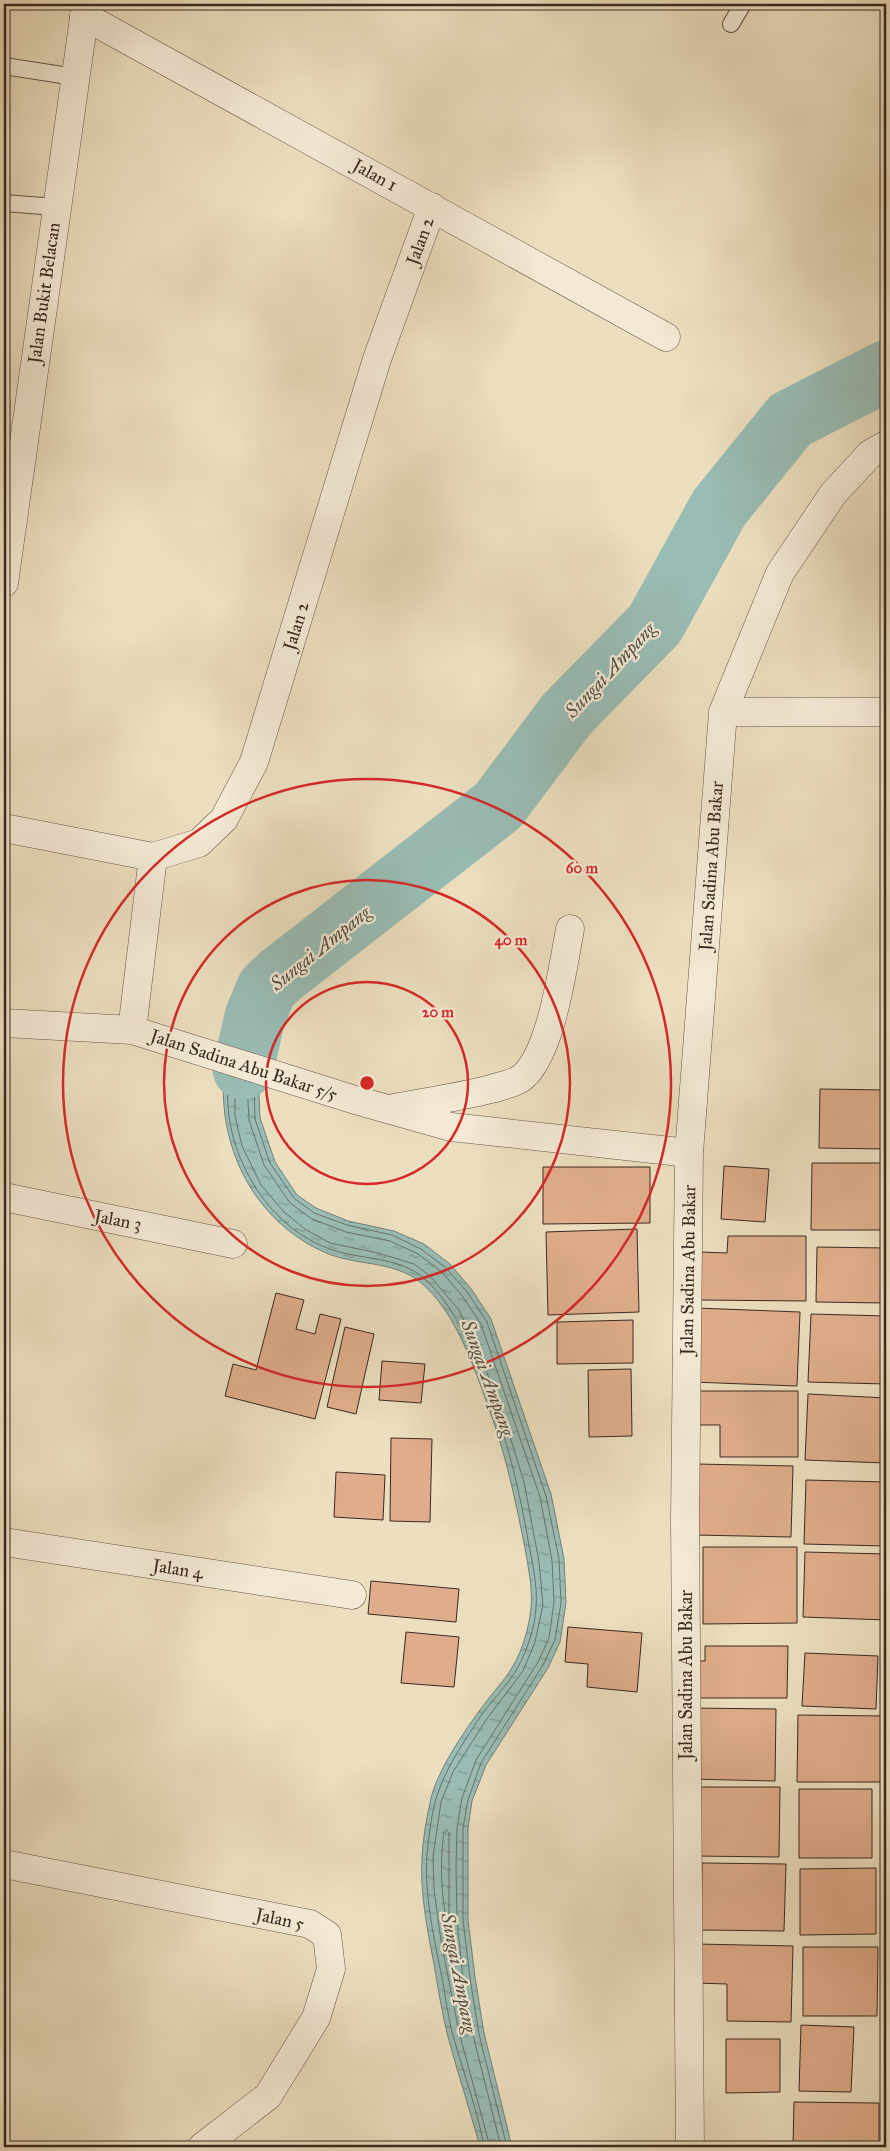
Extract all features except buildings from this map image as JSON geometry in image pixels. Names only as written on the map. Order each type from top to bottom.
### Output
[{"type":"street","name":"Jalan Bukit Belacan","points":[[4,583],[85,10]]},
{"type":"street","name":"Jalan 1","points":[[85,10],[666,337]]},
{"type":"street","name":"Jalan 2","points":[[4,828],[153,857],[199,843],[224,819],[254,762],[377,360],[432,206]]},
{"type":"street","name":"Jalan Sadina Abu Bakar","points":[[690,2147],[685,1520],[689,1153],[723,712],[780,573],[833,494],[870,454],[886,445]]},
{"type":"street","points":[[723,712],[886,712]]},
{"type":"street","points":[[132,1030],[153,857]]},
{"type":"street","points":[[387,1109],[472,1094],[510,1084],[520,1079],[530,1070],[547,1037],[570,929]]},
{"type":"street","name":"Jalan Sadina Abu Bakar 5/5","points":[[4,1023],[132,1030],[352,1099],[451,1127],[689,1153]]},
{"type":"street","name":"Jalan 3","points":[[4,1197],[232,1244]]},
{"type":"street","name":"Jalan 4","points":[[4,1542],[352,1595]]},
{"type":"street","name":"Jalan 5","points":[[4,1864],[310,1924],[327,1935],[331,1969],[316,2018],[268,2096],[202,2147]]},
{"type":"lane","points":[[731,24],[744,4]]},
{"type":"lane","points":[[4,66],[75,77]]},
{"type":"lane","points":[[4,203],[56,207]]},
{"type":"water","points":[[257,982],[279,993],[263,1045],[258,1074],[260,1118],[275,1162],[297,1195],[316,1208],[348,1221],[394,1231],[424,1244],[450,1264],[472,1290],[491,1319],[551,1494],[564,1559],[566,1603],[560,1642],[548,1668],[486,1765],[472,1801],[468,1828],[468,1920],[475,1977],[484,2033],[512,2147],[480,2147],[444,2019],[423,1897],[422,1850],[430,1803],[439,1777],[463,1734],[511,1670],[523,1645],[527,1630],[531,1608],[531,1585],[515,1498],[497,1433],[472,1363],[455,1326],[433,1295],[420,1282],[398,1270],[348,1260],[324,1252],[289,1231],[261,1203],[241,1170],[228,1133],[223,1094],[226,1055],[238,1017]]},
{"type":"waterway","name":"Sungai Ampang","points":[[243,1069],[255,1017],[267,988],[281,975],[498,806],[567,714],[655,624],[719,508],[790,420],[886,371]]}]
